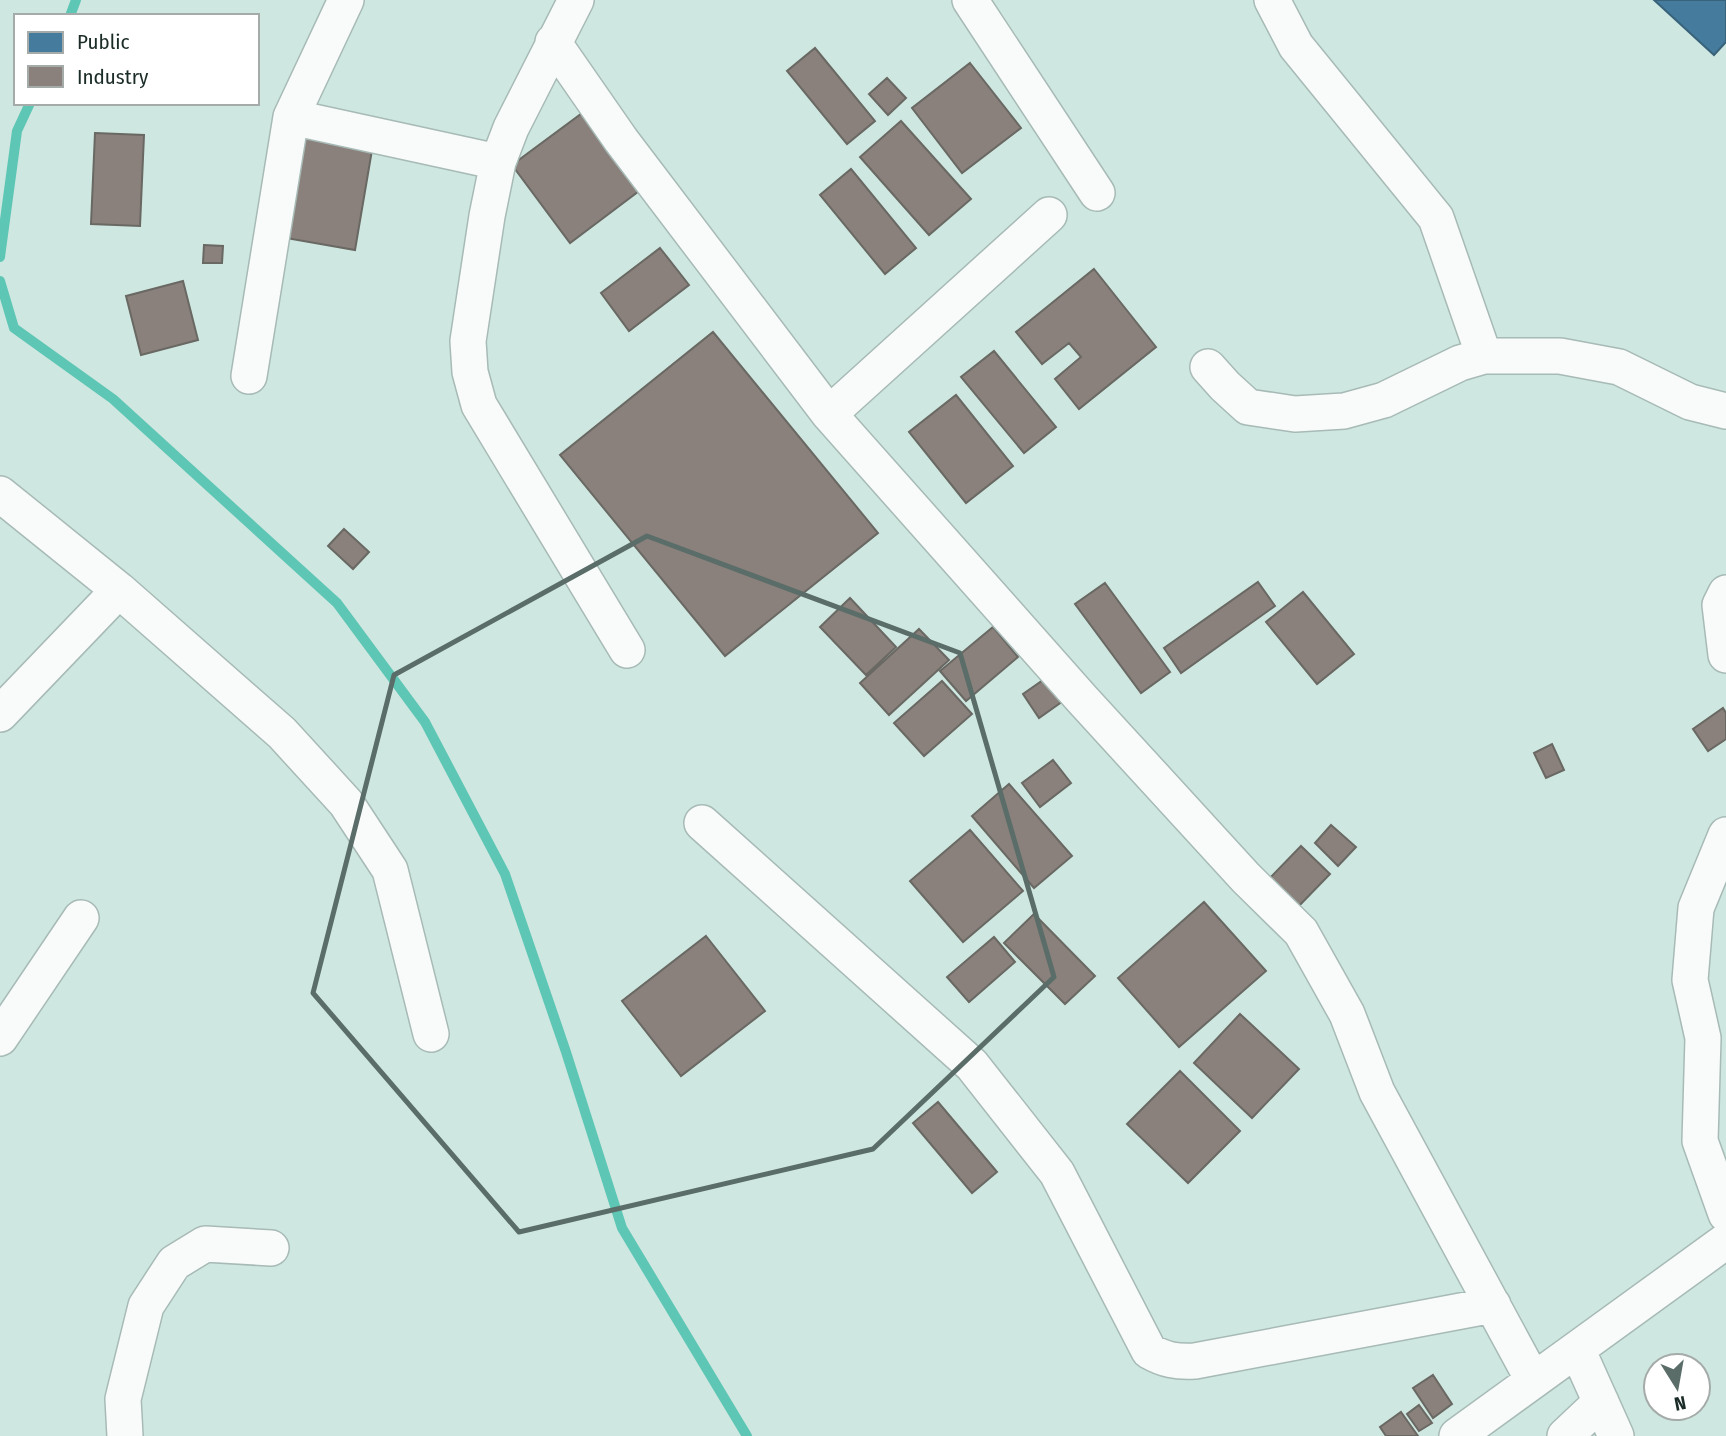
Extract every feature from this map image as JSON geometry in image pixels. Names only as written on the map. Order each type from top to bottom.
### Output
[{"type":"street","points":[[250,376],[291,117],[346,0]]},
{"type":"street","points":[[576,0],[510,128],[498,162],[486,216],[468,341],[470,372],[479,405],[627,650]]},
{"type":"street","points":[[970,0],[1097,193]]},
{"type":"street","points":[[1272,0],[1296,46],[1436,218],[1484,356]]},
{"type":"street","points":[[553,42],[621,140],[829,414],[1082,699],[1246,878],[1301,932],[1347,1014],[1377,1092],[1534,1380]]},
{"type":"street","points":[[291,117],[498,162]]},
{"type":"street","points":[[829,414],[1049,215]]},
{"type":"street","points":[[1208,367],[1248,407],[1295,414],[1344,411],[1384,400],[1460,363],[1484,356],[1560,356],[1619,367],[1690,402],[1726,411]]},
{"type":"street","points":[[0,494],[119,590],[282,733],[345,803],[390,870],[431,1034]]},
{"type":"street","points":[[0,713],[119,590]]},
{"type":"street","points":[[1726,593],[1720,605],[1726,655]]},
{"type":"street","points":[[702,823],[972,1065],[1057,1173],[1149,1351],[1165,1359],[1195,1361],[1493,1305]]},
{"type":"street","points":[[1726,835],[1696,908],[1689,980],[1703,1038],[1700,1141],[1726,1214]]},
{"type":"street","points":[[0,1038],[81,918]]},
{"type":"street","points":[[1457,1436],[1726,1241]]},
{"type":"street","points":[[125,1436],[123,1399],[146,1306],[174,1264],[205,1244],[271,1248]]},
{"type":"street","points":[[1577,1349],[1616,1436]]},
{"type":"street","points":[[1565,1436],[1601,1402]]},
{"type":"highlighted area","points":[[647,536],[960,653],[1054,977],[873,1149],[519,1232],[313,993],[394,675]]},
{"type":"building: Public","points":[[1654,0],[1726,0],[1726,42],[1714,55]]},
{"type":"building: Industry","points":[[815,48],[875,121],[847,144],[787,71]]},
{"type":"building: Industry","points":[[970,63],[1021,128],[962,173],[912,108]]},
{"type":"building: Industry","points":[[887,78],[906,98],[888,115],[869,94]]},
{"type":"building: Industry","points":[[585,111],[643,188],[570,243],[512,165]]},
{"type":"building: Industry","points":[[901,121],[971,199],[929,235],[860,157]]},
{"type":"building: Industry","points":[[95,133],[144,135],[140,226],[91,224]]},
{"type":"building: Industry","points":[[304,138],[372,150],[355,250],[286,238]]},
{"type":"building: Industry","points":[[851,169],[916,248],[885,274],[820,195]]},
{"type":"building: Industry","points":[[204,245],[223,246],[222,263],[203,263]]},
{"type":"building: Industry","points":[[660,248],[689,285],[629,331],[601,293]]},
{"type":"building: Industry","points":[[1094,269],[1156,347],[1079,409],[1055,379],[1081,357],[1069,343],[1042,364],[1016,332]]},
{"type":"building: Industry","points":[[183,281],[198,340],[141,355],[126,296]]},
{"type":"building: Industry","points":[[713,332],[878,533],[725,656],[560,455]]},
{"type":"building: Industry","points":[[994,351],[1056,427],[1024,453],[961,377]]},
{"type":"building: Industry","points":[[956,395],[1013,466],[966,503],[909,432]]},
{"type":"building: Industry","points":[[344,529],[369,552],[353,569],[328,546]]},
{"type":"building: Industry","points":[[1258,582],[1275,606],[1181,673],[1164,648]]},
{"type":"building: Industry","points":[[1105,583],[1170,672],[1141,693],[1075,604]]},
{"type":"building: Industry","points":[[1303,592],[1354,654],[1317,684],[1266,622]]},
{"type":"building: Industry","points":[[850,598],[896,647],[866,675],[820,627]]},
{"type":"building: Industry","points":[[993,627],[1018,657],[966,701],[940,671]]},
{"type":"building: Industry","points":[[919,629],[949,660],[889,715],[860,683]]},
{"type":"building: Industry","points":[[1046,678],[1063,701],[1039,718],[1023,694]]},
{"type":"building: Industry","points":[[942,681],[972,714],[924,756],[894,723]]},
{"type":"building: Industry","points":[[1723,708],[1726,713],[1726,739],[1708,751],[1693,729]]},
{"type":"building: Industry","points":[[1552,744],[1564,770],[1546,778],[1534,753]]},
{"type":"building: Industry","points":[[1053,760],[1071,783],[1040,807],[1022,783]]},
{"type":"building: Industry","points":[[1009,784],[1072,856],[1034,888],[972,816]]},
{"type":"building: Industry","points":[[1331,825],[1356,847],[1338,866],[1315,843]]},
{"type":"building: Industry","points":[[970,830],[1023,891],[963,942],[910,881]]},
{"type":"building: Industry","points":[[1301,846],[1330,874],[1294,911],[1265,883]]},
{"type":"building: Industry","points":[[1204,902],[1266,971],[1179,1047],[1118,978]]},
{"type":"building: Industry","points":[[1034,914],[1095,976],[1065,1004],[1004,943]]},
{"type":"building: Industry","points":[[706,936],[765,1011],[681,1076],[622,1001]]},
{"type":"building: Industry","points":[[994,937],[1015,962],[969,1002],[947,977]]},
{"type":"building: Industry","points":[[1240,1014],[1299,1069],[1252,1118],[1194,1063]]},
{"type":"building: Industry","points":[[1180,1071],[1240,1131],[1188,1183],[1127,1124]]},
{"type":"building: Industry","points":[[938,1102],[997,1172],[972,1193],[913,1123]]},
{"type":"building: Industry","points":[[1433,1375],[1452,1404],[1433,1418],[1413,1388]]},
{"type":"building: Industry","points":[[1419,1405],[1432,1423],[1419,1431],[1407,1414]]},
{"type":"building: Industry","points":[[1401,1412],[1418,1436],[1386,1436],[1380,1427]]},
{"type":"waterway","points":[[71,14],[76,0]]},
{"type":"waterway","points":[[0,257],[17,131],[29,105]]},
{"type":"waterway","points":[[0,281],[14,328],[113,399],[337,603],[425,722],[505,874],[622,1228],[747,1436]]}]
